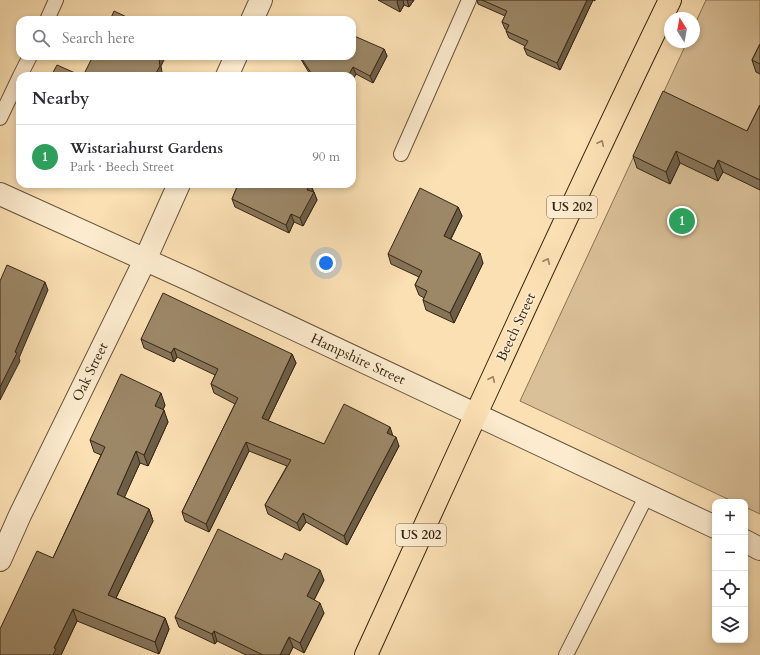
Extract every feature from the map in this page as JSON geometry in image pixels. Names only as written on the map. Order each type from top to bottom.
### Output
[{"type":"main road","name":"Beech Street","points":[[366,655],[475,414],[617,109],[670,0]]},
{"type":"street","points":[[254,16],[261,0]]},
{"type":"street","points":[[229,72],[234,60]]},
{"type":"street","name":"Oak Street","points":[[0,560],[145,260],[177,188]]},
{"type":"street","name":"Hampshire Street","points":[[0,194],[145,260],[712,526]]},
{"type":"street","points":[[748,543],[760,549]]},
{"type":"lane","points":[[49,16],[56,0]]},
{"type":"lane","points":[[401,154],[469,0]]},
{"type":"lane","points":[[22,72],[28,60]]},
{"type":"lane","points":[[0,118],[16,84]]},
{"type":"lane","points":[[566,655],[647,495]]},
{"type":"shaded area","points":[[706,0],[760,0],[760,514],[748,508],[748,499],[728,499],[520,401],[684,48],[700,48],[700,13]]},
{"type":"building","points":[[482,0],[587,0],[557,63],[524,48],[528,41],[506,31],[509,25],[502,22],[507,11]]},
{"type":"building","points":[[114,11],[125,16],[112,16]]},
{"type":"building","points":[[356,37],[384,49],[370,76],[353,67],[350,72],[310,72],[303,60],[356,60]]},
{"type":"building","points":[[760,44],[760,64],[752,60]]},
{"type":"building","points":[[91,60],[159,60],[160,66],[157,72],[85,72]]},
{"type":"building","points":[[57,65],[73,72],[53,72]]},
{"type":"building","points":[[663,91],[747,131],[760,105],[760,180],[718,160],[714,169],[676,151],[666,172],[633,156]]},
{"type":"building","points":[[237,188],[308,188],[307,190],[314,192],[300,218],[291,214],[286,225],[232,199]]},
{"type":"building","points":[[420,188],[458,207],[444,236],[480,253],[450,313],[423,300],[427,291],[415,285],[422,271],[388,254]]},
{"type":"building","points":[[7,265],[45,282],[15,352],[17,353],[0,387],[0,281]]},
{"type":"building","points":[[163,293],[292,354],[262,418],[324,444],[344,404],[390,427],[387,433],[396,437],[344,536],[303,513],[297,523],[265,505],[291,460],[246,442],[206,524],[182,512],[238,398],[211,384],[218,369],[174,348],[171,353],[141,339]]},
{"type":"building","points":[[121,374],[161,393],[155,406],[164,410],[144,455],[136,451],[117,494],[149,509],[108,595],[165,618],[155,642],[73,609],[54,648],[56,649],[53,655],[0,655],[0,629],[37,551],[53,558],[105,447],[90,440]]},
{"type":"building","points":[[218,529],[282,560],[285,553],[320,570],[307,596],[320,603],[300,643],[289,637],[280,655],[263,655],[214,631],[212,634],[175,617]]},
{"type":"place","name":"Wistariahurst Gardens","points":[[682,221]]}]
